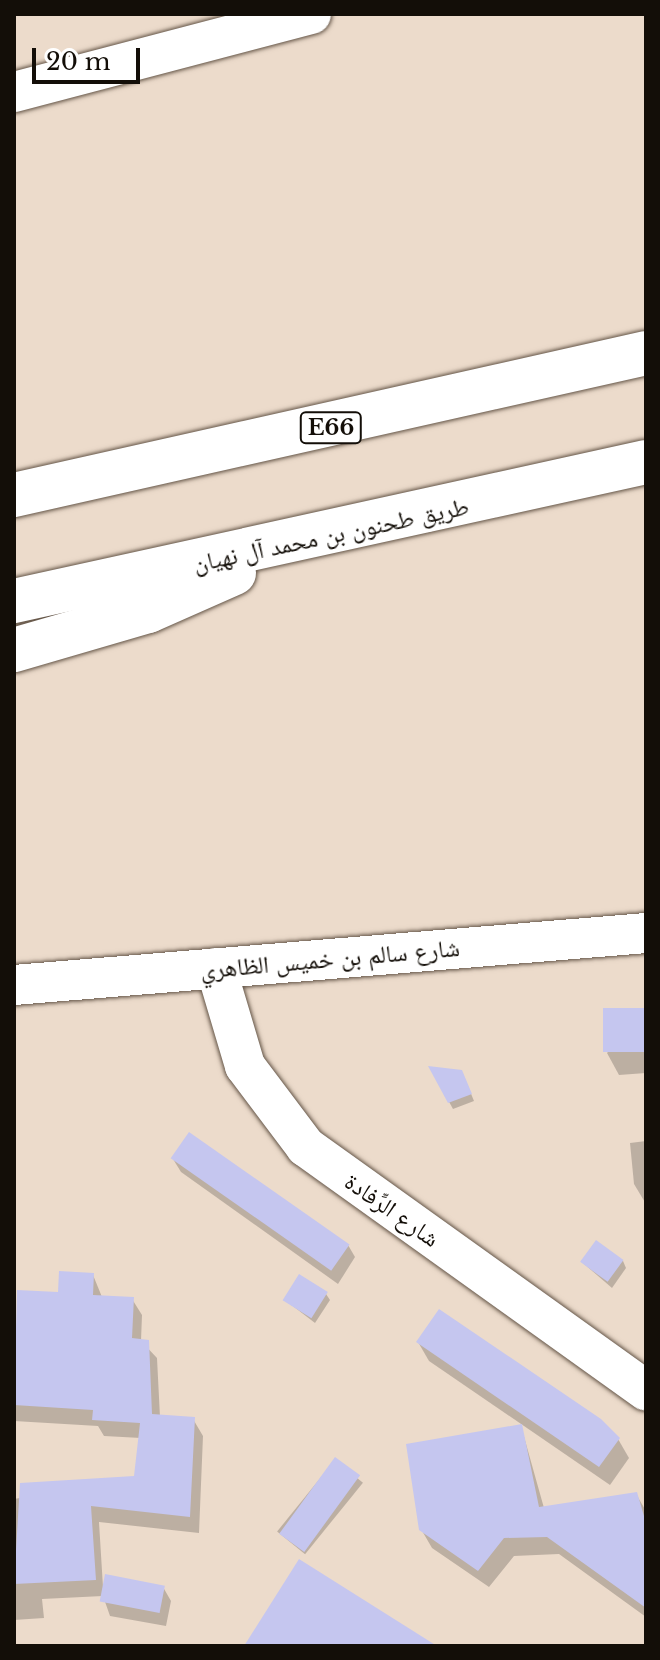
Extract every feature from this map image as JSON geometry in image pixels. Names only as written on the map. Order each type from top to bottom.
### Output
[{"type":"highway","name":"E66","points":[[14,495],[646,353]]},
{"type":"highway","name":"طريق طحنون بن محمد آل نهيان","points":[[14,601],[273,548],[646,462]]},
{"type":"highway","points":[[14,650],[213,586],[273,548]]},
{"type":"street","points":[[14,92],[311,14]]},
{"type":"street","name":"شارع سالم بن خميس الظاهري","points":[[14,985],[646,933]]},
{"type":"street","name":"شارع الرِّفادة","points":[[216,968],[245,1066],[306,1147],[646,1390]]},
{"type":"building","points":[[603,1008],[646,1008],[646,1052],[603,1052]]},
{"type":"building","points":[[428,1066],[462,1070],[472,1094],[448,1103]]},
{"type":"building","points":[[189,1132],[350,1244],[331,1271],[171,1158]]},
{"type":"building","points":[[596,1240],[624,1260],[608,1282],[580,1262]]},
{"type":"building","points":[[59,1271],[94,1273],[93,1295],[134,1297],[132,1338],[149,1340],[152,1414],[195,1417],[190,1517],[91,1506],[96,1580],[14,1584],[20,1483],[134,1476],[140,1423],[92,1420],[93,1410],[14,1405],[17,1290],[58,1292]]},
{"type":"building","points":[[299,1274],[328,1292],[311,1318],[283,1300]]},
{"type":"building","points":[[439,1309],[601,1419],[620,1438],[599,1467],[416,1342]]},
{"type":"building","points":[[522,1424],[539,1507],[637,1492],[646,1523],[646,1608],[547,1537],[504,1538],[478,1571],[419,1530],[406,1444]]},
{"type":"building","points":[[335,1457],[360,1475],[304,1552],[279,1534]]},
{"type":"building","points":[[299,1559],[437,1646],[244,1646]]},
{"type":"building","points":[[105,1574],[165,1586],[160,1613],[100,1601]]}]
